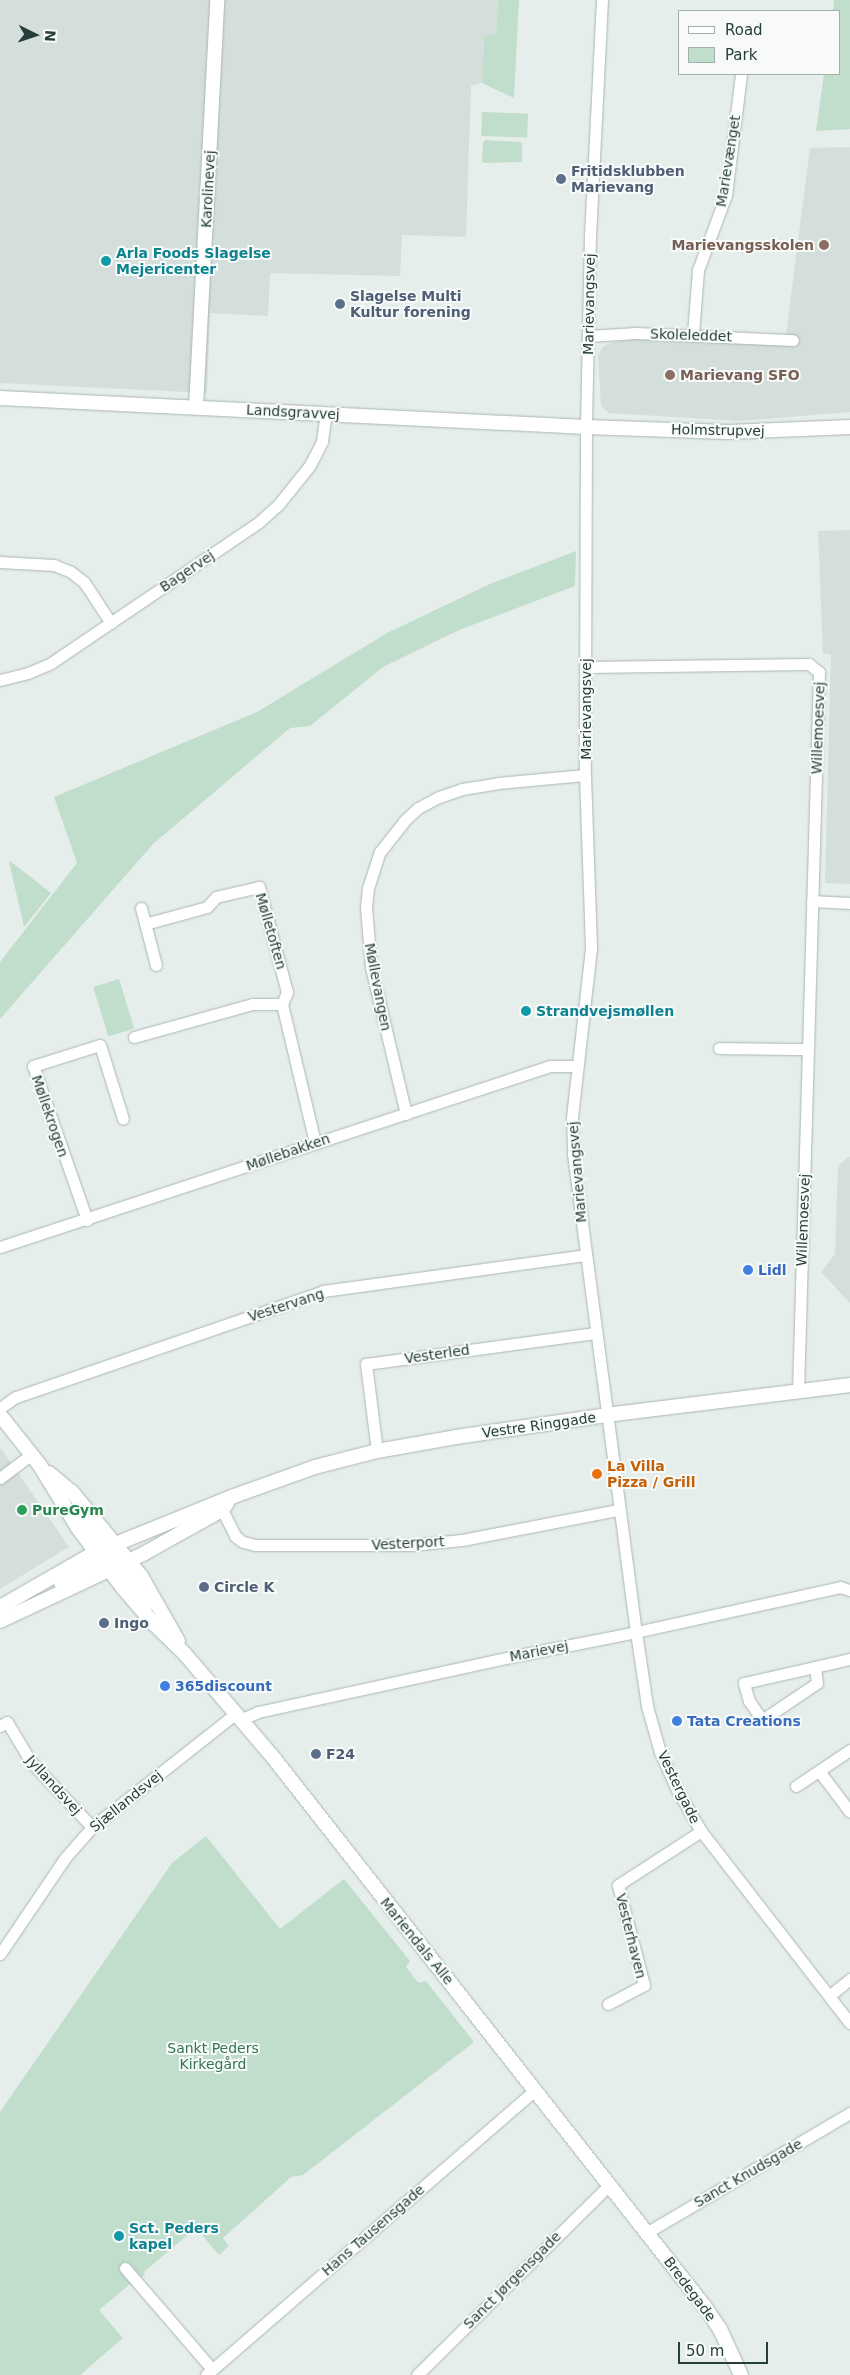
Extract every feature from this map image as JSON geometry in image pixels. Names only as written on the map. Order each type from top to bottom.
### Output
[{"type":"street","name":"Karolinevej","points":[[196,407],[217,0]]},
{"type":"street","name":"Marievangsvej","points":[[602,0],[590,234],[586,427],[585,775],[591,948],[572,1117],[572,1154],[606,1415]]},
{"type":"street","name":"Marievænget","points":[[693,334],[698,270],[726,195],[741,75]]},
{"type":"street","name":"Skoleleddet","points":[[588,336],[636,333],[693,334],[793,340]]},
{"type":"street","name":"Landsgravvej","points":[[0,398],[586,427]]},
{"type":"street","name":"Bagervej","points":[[0,680],[28,673],[51,662],[259,522],[278,505],[310,465],[319,450],[325,430],[326,413]]},
{"type":"street","name":"Holmstrupvej","points":[[586,427],[728,432],[850,427]]},
{"type":"street","points":[[0,562],[54,565],[71,572],[84,582],[111,623]]},
{"type":"street","name":"Willemoesvej","points":[[586,667],[809,664],[816,668],[820,677],[798,1391]]},
{"type":"street","name":"Møllevangen","points":[[406,1114],[371,967],[366,906],[370,879],[380,852],[404,821],[418,808],[439,797],[462,789],[585,775]]},
{"type":"street","name":"Mølletoften","points":[[145,924],[207,907],[216,897],[259,887],[288,992],[282,1004],[315,1143]]},
{"type":"street","points":[[812,901],[850,903]]},
{"type":"street","points":[[141,908],[156,965]]},
{"type":"street","points":[[134,1037],[252,1004],[282,1004]]},
{"type":"street","name":"Møllekrogen","points":[[86,1220],[33,1066],[100,1045],[122,1120]]},
{"type":"street","points":[[719,1048],[808,1049]]},
{"type":"street","name":"Møllebakken","points":[[0,1247],[550,1066],[577,1066]]},
{"type":"street","name":"Vestervang","points":[[0,1408],[16,1397],[323,1291],[586,1255]]},
{"type":"street","name":"Vesterled","points":[[377,1451],[366,1364],[595,1333]]},
{"type":"street","name":"Vestre Ringgade","points":[[113,1557],[220,1506],[234,1496],[315,1467],[377,1451],[456,1437],[606,1415],[850,1385]]},
{"type":"street","points":[[0,1414],[113,1557]]},
{"type":"street","name":"Vestergade","points":[[606,1415],[647,1706],[660,1752],[677,1790],[701,1831],[850,2023]]},
{"type":"street","points":[[0,1478],[36,1459]]},
{"type":"street","name":"Vestre Ringgade","points":[[113,1557],[163,1532],[191,1513],[220,1506]]},
{"type":"street","name":"Vesterport","points":[[220,1506],[236,1536],[242,1542],[255,1545],[432,1543],[462,1540],[618,1510]]},
{"type":"street","points":[[0,1607],[113,1557]]},
{"type":"street","points":[[0,1613],[113,1557]]},
{"type":"street","points":[[0,1621],[113,1557]]},
{"type":"street","name":"Mariendals Alle","points":[[113,1557],[148,1586],[184,1653]]},
{"type":"street","name":"Mariendals Alle","points":[[113,1557],[154,1624],[184,1653],[301,1793],[646,2233]]},
{"type":"street","name":"Marievej","points":[[238,1717],[517,1655],[847,1587]]},
{"type":"street","points":[[815,1667],[816,1683],[762,1720],[748,1701],[744,1683],[850,1659]]},
{"type":"street","name":"Sjællandsvej","points":[[0,1954],[65,1858],[92,1826],[238,1717]]},
{"type":"street","name":"Jyllandsvej","points":[[0,1726],[7,1722],[31,1762],[92,1826]]},
{"type":"street","points":[[796,1786],[850,1750]]},
{"type":"street","points":[[819,1771],[850,1812]]},
{"type":"street","name":"Vesterhaven","points":[[608,2004],[644,1985],[618,1885],[701,1831]]},
{"type":"street","points":[[829,1996],[850,1979]]},
{"type":"street","name":"Hans Tausensgade","points":[[126,2268],[209,2372],[535,2090]]},
{"type":"street","name":"Sanct Knudsgade","points":[[646,2233],[850,2113]]},
{"type":"street","name":"Sanct Jørgensgade","points":[[417,2375],[608,2186]]},
{"type":"street","name":"Bredegade","points":[[646,2233],[705,2307],[720,2329],[742,2375]]},
{"type":"shaded area","points":[[0,0],[498,0],[496,36],[484,36],[482,83],[471,86],[466,237],[402,235],[400,276],[270,273],[268,316],[210,313],[207,393],[0,383]]},
{"type":"shaded area","name":"Marievangsskolen","points":[[850,147],[850,412],[739,421],[609,413],[601,406],[598,355],[603,347],[610,343],[635,339],[785,342],[810,148]]},
{"type":"shaded area","points":[[850,530],[850,884],[825,883],[831,654],[823,654],[818,531]]},
{"type":"shaded area","points":[[850,1157],[850,1303],[821,1272],[835,1254],[838,1166]]},
{"type":"shaded area","points":[[0,1447],[69,1547],[0,1589]]},
{"type":"green space","points":[[498,0],[519,0],[514,98],[482,83],[484,36],[496,35]]},
{"type":"green space","points":[[834,0],[850,0],[850,129],[816,131],[824,75],[840,75],[840,10],[833,10]]},
{"type":"green space","points":[[482,112],[528,114],[527,138],[481,136]]},
{"type":"green space","points":[[485,140],[521,142],[522,162],[484,163],[482,161],[483,143]]},
{"type":"green space","points":[[576,551],[575,586],[459,630],[383,667],[310,726],[290,728],[153,844],[0,1019],[0,962],[77,863],[54,797],[257,712],[387,633],[490,584]]},
{"type":"green space","points":[[9,862],[51,893],[24,927]]},
{"type":"green space","points":[[119,979],[134,1029],[108,1037],[93,987]]},
{"type":"green space","name":"Sankt Peders Kirkegård","points":[[206,1836],[280,1929],[344,1879],[410,1961],[406,1967],[417,1981],[419,1983],[426,1981],[474,2042],[303,2175],[291,2177],[223,2238],[229,2246],[219,2255],[196,2228],[144,2272],[145,2274],[132,2287],[130,2284],[99,2310],[123,2338],[80,2375],[0,2375],[0,2112],[172,1863]]},
{"type":"place","name":"Fritidsklubben Marievang","points":[[561,179]]},
{"type":"place","name":"Marievangsskolen","points":[[824,245]]},
{"type":"place","name":"Arla Foods Slagelse Mejericenter","points":[[106,261]]},
{"type":"place","name":"Slagelse Multi Kultur forening","points":[[340,304]]},
{"type":"place","name":"Marievang SFO","points":[[670,375]]},
{"type":"place","name":"Strandvejsmøllen","points":[[526,1011]]},
{"type":"place","name":"Lidl","points":[[748,1270]]},
{"type":"place","name":"La Villa Pizza / Grill","points":[[597,1474]]},
{"type":"place","name":"PureGym","points":[[22,1510]]},
{"type":"place","name":"Circle K","points":[[204,1587]]},
{"type":"place","name":"Ingo","points":[[104,1623]]},
{"type":"place","name":"365discount","points":[[165,1686]]},
{"type":"place","name":"Tata Creations","points":[[677,1721]]},
{"type":"place","name":"F24","points":[[316,1754]]},
{"type":"place","name":"Sct. Peders kapel","points":[[119,2236]]}]
